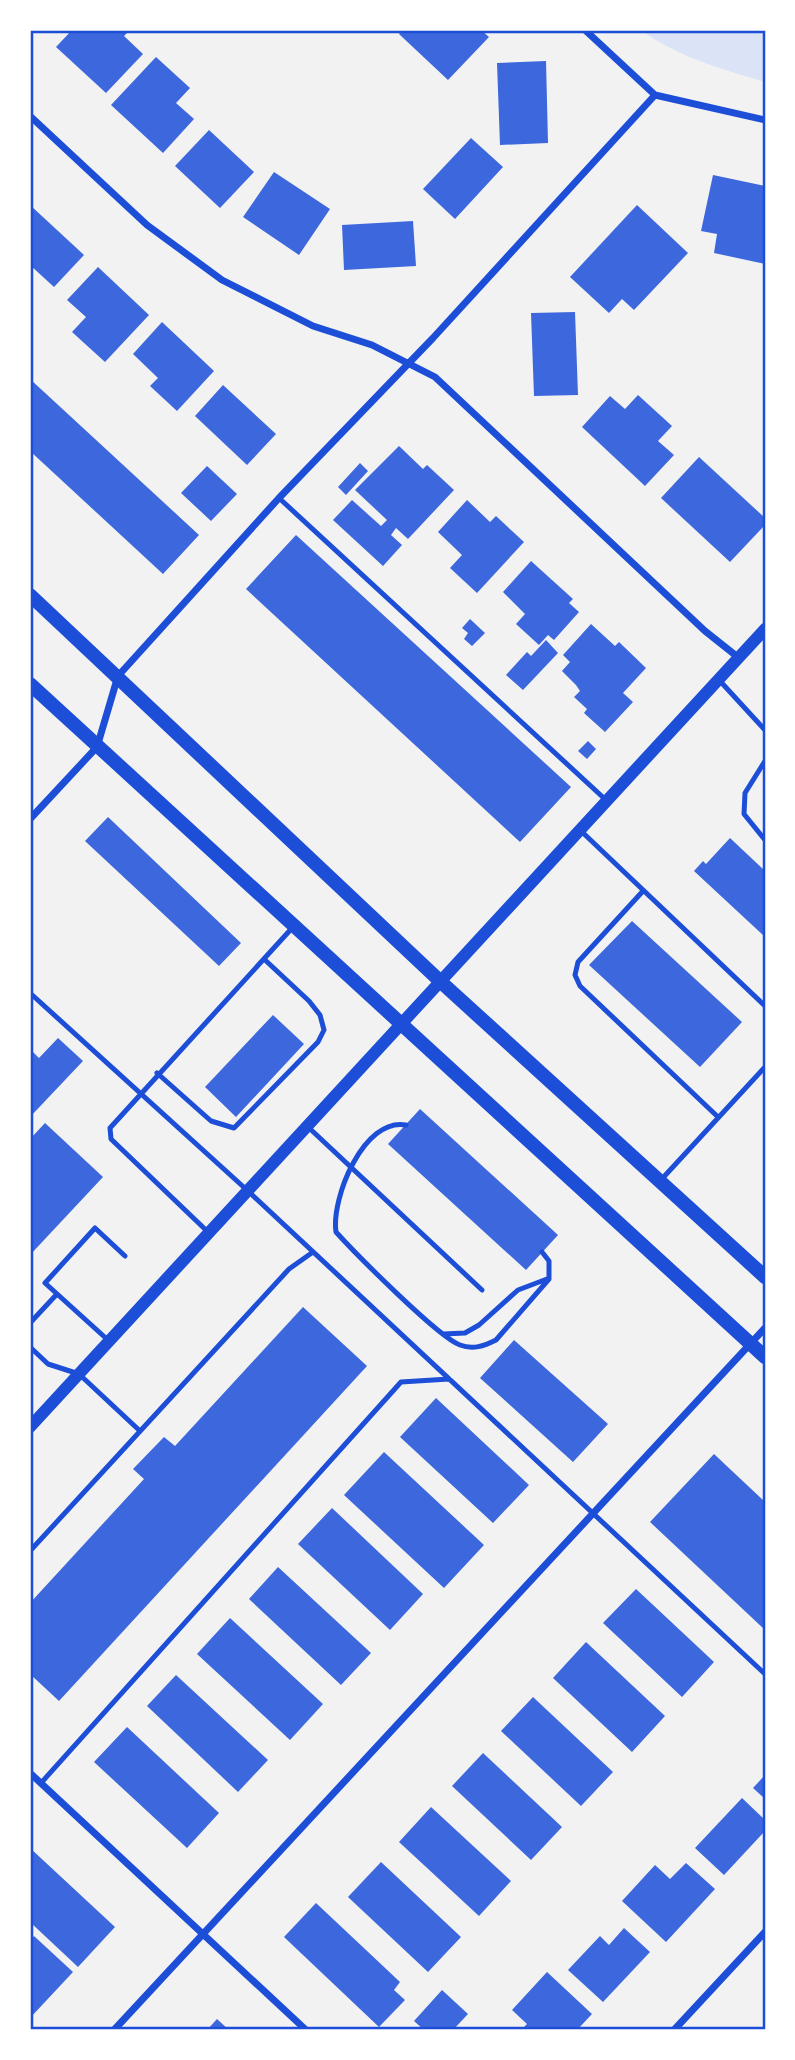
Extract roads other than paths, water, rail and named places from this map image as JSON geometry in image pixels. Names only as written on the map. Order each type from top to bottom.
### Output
[{"type":"main road","points":[[30,595],[441,982],[765,1277]]},
{"type":"main road","points":[[30,684],[400,1026],[765,1357]]},
{"type":"street","points":[[585,30],[655,95],[765,120]]},
{"type":"street","points":[[30,820],[97,747],[118,676],[279,498],[410,362],[655,95]]},
{"type":"street","points":[[30,116],[147,225],[222,279],[313,326],[372,345],[436,377],[705,631],[739,657]]},
{"type":"street","points":[[30,1427],[765,629]]},
{"type":"street","points":[[114,2030],[765,1328]]},
{"type":"street","points":[[30,1773],[306,2030]]},
{"type":"street","points":[[674,2030],[765,1932]]},
{"type":"lane","points":[[279,498],[607,802]]},
{"type":"lane","points":[[719,680],[765,730]]},
{"type":"lane","points":[[765,761],[746,793],[744,814],[765,840]]},
{"type":"lane","points":[[580,830],[765,1006]]},
{"type":"lane","points":[[643,891],[578,962],[575,975],[580,986],[718,1117]]},
{"type":"lane","points":[[209,1233],[111,1139],[110,1128],[157,1073],[293,927]]},
{"type":"lane","points":[[157,1073],[211,1121],[234,1128],[318,1042],[324,1030],[320,1015],[264,959]]},
{"type":"lane","points":[[30,993],[248,1191],[765,1674]]},
{"type":"lane","points":[[660,1181],[765,1067]]},
{"type":"lane","points":[[406,1125],[398,1124],[386,1129],[349,1166],[336,1206],[336,1232],[443,1334],[466,1347],[486,1345],[496,1340],[549,1279],[549,1261],[542,1252]]},
{"type":"lane","points":[[307,1126],[482,1290]]},
{"type":"lane","points":[[109,1341],[45,1283],[95,1228],[125,1256]]},
{"type":"lane","points":[[30,1550],[289,1269],[313,1252]]},
{"type":"lane","points":[[443,1334],[466,1333],[518,1290],[549,1279]]},
{"type":"lane","points":[[30,1323],[57,1294]]},
{"type":"lane","points":[[30,1347],[48,1364],[79,1374],[140,1431]]},
{"type":"lane","points":[[41,1783],[401,1382],[449,1379]]}]
